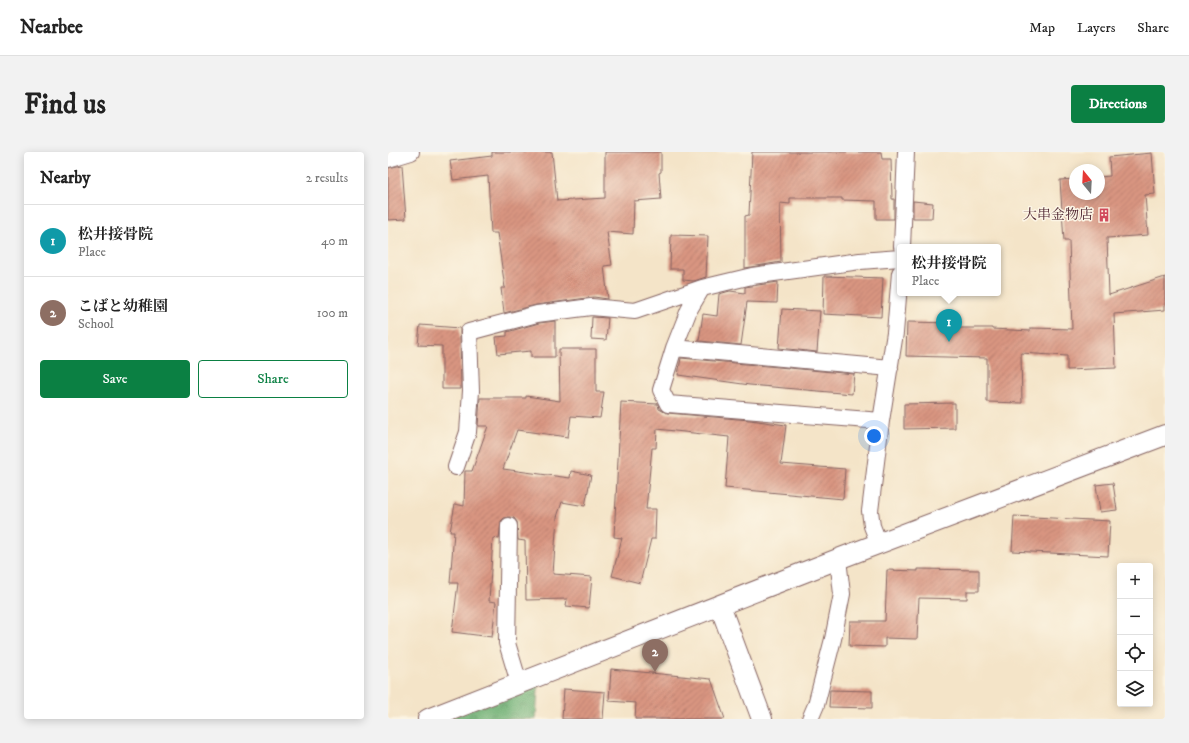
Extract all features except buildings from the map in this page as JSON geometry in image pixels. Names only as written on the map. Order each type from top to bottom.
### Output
[{"type":"street","points":[[388,160],[411,152]]},
{"type":"street","points":[[902,244],[906,152]]},
{"type":"street","points":[[456,467],[468,432],[471,391],[469,332],[537,314],[591,308],[636,311],[702,288],[752,276],[860,261],[897,258]]},
{"type":"street","points":[[702,288],[689,310],[660,390],[668,404],[881,421]]},
{"type":"street","points":[[879,544],[872,526],[870,511],[881,421],[895,332],[898,296]]},
{"type":"street","points":[[674,348],[890,368]]},
{"type":"street","points":[[428,719],[838,559],[1165,435]]},
{"type":"street","points":[[509,526],[507,643],[519,684]]},
{"type":"street","points":[[810,719],[820,691],[842,594],[838,559]]},
{"type":"street","points":[[720,606],[762,719]]},
{"type":"green space","points":[[539,676],[536,719],[448,719]]},
{"type":"place","name":"大串金物店","points":[[1104,215]]},
{"type":"place","name":"松井接骨院","points":[[949,342]]},
{"type":"place","name":"こばと幼稚園","points":[[655,672]]}]
